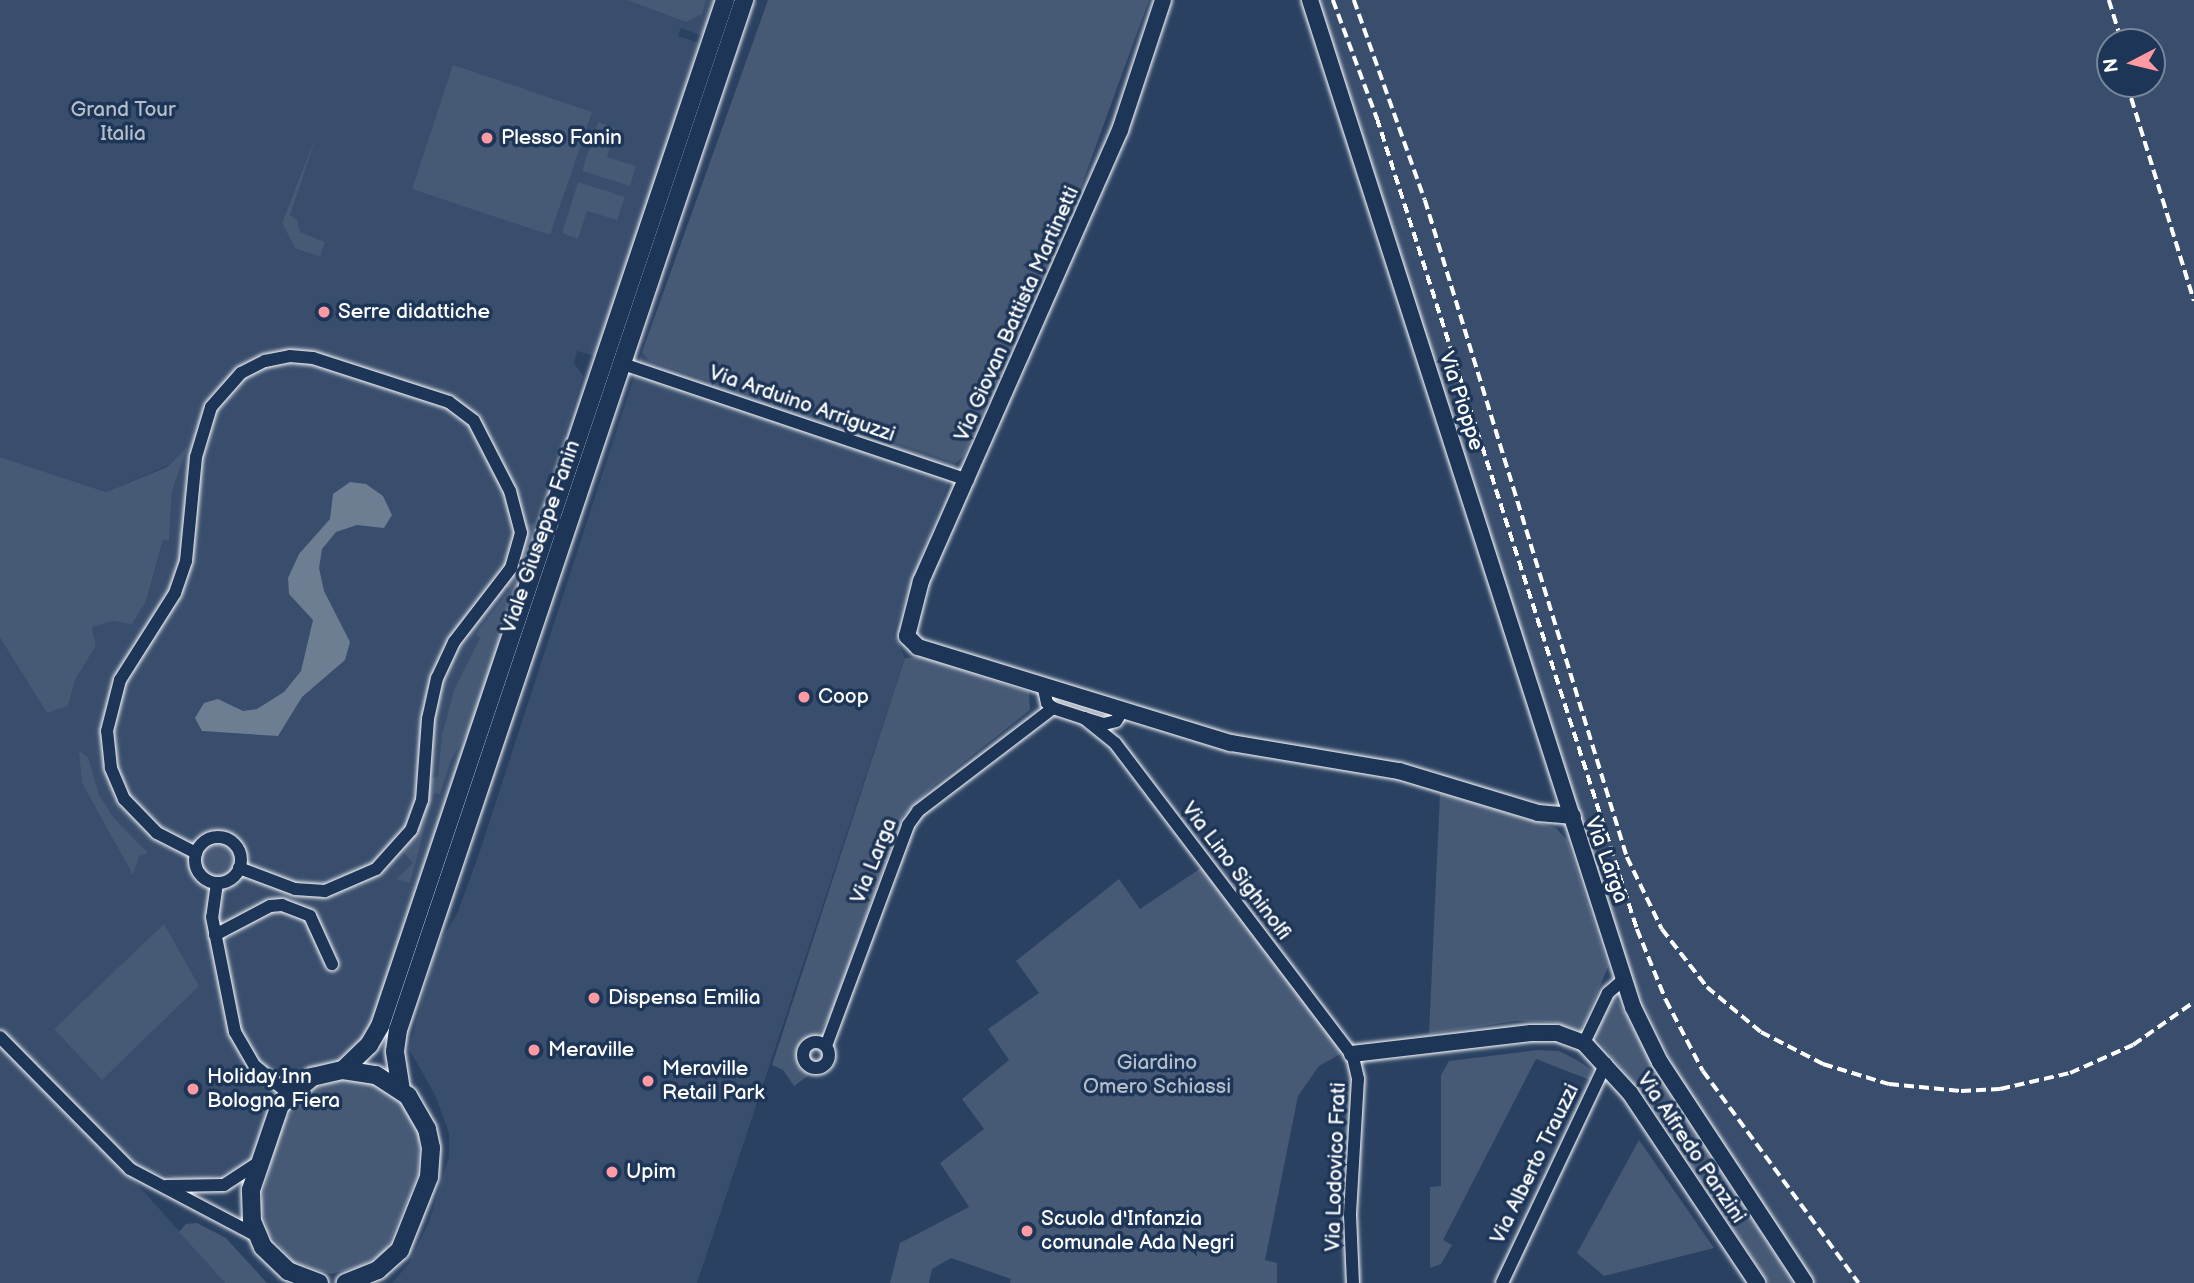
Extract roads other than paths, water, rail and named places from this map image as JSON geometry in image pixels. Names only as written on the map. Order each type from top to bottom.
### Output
[{"type":"main road","name":"Viale Giuseppe Fanin","points":[[401,1090],[396,1038],[623,364],[719,49],[725,0]]},
{"type":"main road","name":"Viale Giuseppe Fanin","points":[[343,1070],[369,1045],[380,1026],[719,49],[744,0]]},
{"type":"main road","points":[[314,1283],[277,1263],[257,1236],[250,1207],[259,1161],[273,1118],[289,1094],[312,1077],[343,1070],[376,1075],[401,1090],[427,1129],[430,1163],[411,1230],[378,1283]]},
{"type":"main road","points":[[346,1283],[366,1277],[390,1261]]},
{"type":"street","name":"Via Giovan Battista Martinetti","points":[[911,642],[906,631],[909,615],[1099,181],[1163,0]]},
{"type":"street","name":"Via Pioppe","points":[[1310,0],[1573,816]]},
{"type":"street","points":[[196,853],[167,840],[134,812],[117,785],[107,731],[120,680],[175,593],[186,561],[196,457],[211,407],[241,373],[265,361],[290,356],[313,358],[436,397],[474,421],[512,496],[521,533],[511,568],[457,637],[437,678],[428,719],[422,800],[411,830],[376,869],[325,891],[295,889],[239,868]]},
{"type":"street","name":"Via Arduino Arriguzzi","points":[[623,364],[968,480]]},
{"type":"street","name":"Via Larga","points":[[911,642],[1044,689],[1231,743],[1399,771],[1538,813],[1573,816],[1624,979],[1660,1062],[1805,1283]]},
{"type":"street","points":[[1044,689],[1053,708]]},
{"type":"street","name":"Via Larga","points":[[826,1046],[908,825],[918,811],[1053,708],[1104,724],[1116,721],[1121,713]]},
{"type":"street","name":"Via Lino Sighinolfi","points":[[1084,718],[1115,743],[1352,1054]]},
{"type":"street","points":[[224,838],[236,846],[239,868],[231,880],[217,883],[199,873],[196,853],[210,839],[224,838]]},
{"type":"street","points":[[217,883],[212,906],[215,935],[243,1050],[289,1094]]},
{"type":"street","points":[[215,935],[270,906],[282,905],[310,916],[332,964]]},
{"type":"street","points":[[1584,1043],[1608,993],[1624,979]]},
{"type":"street","name":"Via Alfredo Panzini","points":[[1352,1054],[1531,1033],[1556,1033],[1584,1043],[1606,1063],[1757,1283]]},
{"type":"street","points":[[0,1037],[107,1151],[152,1184],[257,1236]]},
{"type":"street","name":"Via Lodovico Frati","points":[[1352,1054],[1359,1079],[1350,1215],[1353,1283]]},
{"type":"street","name":"Via Alberto Trauzzi","points":[[1502,1283],[1606,1063]]},
{"type":"street","points":[[152,1184],[209,1188],[240,1177],[259,1161]]},
{"type":"railway","points":[[1333,0],[1377,118],[1637,929],[1666,1000],[1703,1071],[1859,1283]]},
{"type":"railway","points":[[1354,0],[1425,200],[1627,857],[1662,929],[1707,987],[1761,1032],[1823,1064],[1889,1084],[1961,1091],[2000,1089],[2070,1073],[2133,1045],[2194,1002]]},
{"type":"railway","points":[[2109,0],[2118,28]]},
{"type":"railway","points":[[2131,98],[2194,301]]},
{"type":"place","name":"Plesso Fanin","points":[[487,138]]},
{"type":"place","name":"Serre didattiche","points":[[324,312]]},
{"type":"place","name":"Coop","points":[[804,697]]},
{"type":"place","name":"Dispensa Emilia","points":[[594,998]]},
{"type":"place","name":"Meraville","points":[[534,1050]]},
{"type":"place","name":"Meraville Retail Park","points":[[648,1081]]},
{"type":"place","name":"Holiday Inn Bologna Fiera","points":[[193,1089]]},
{"type":"place","name":"Upim","points":[[612,1172]]},
{"type":"place","name":"Scuola d'Infanzia comunale Ada Negri","points":[[1027,1231]]},
{"type":"park label","name":"Grand Tour Italia","points":[[123,122]]},
{"type":"park label","name":"Giardino Omero Schiassi","points":[[1157,1075]]}]
